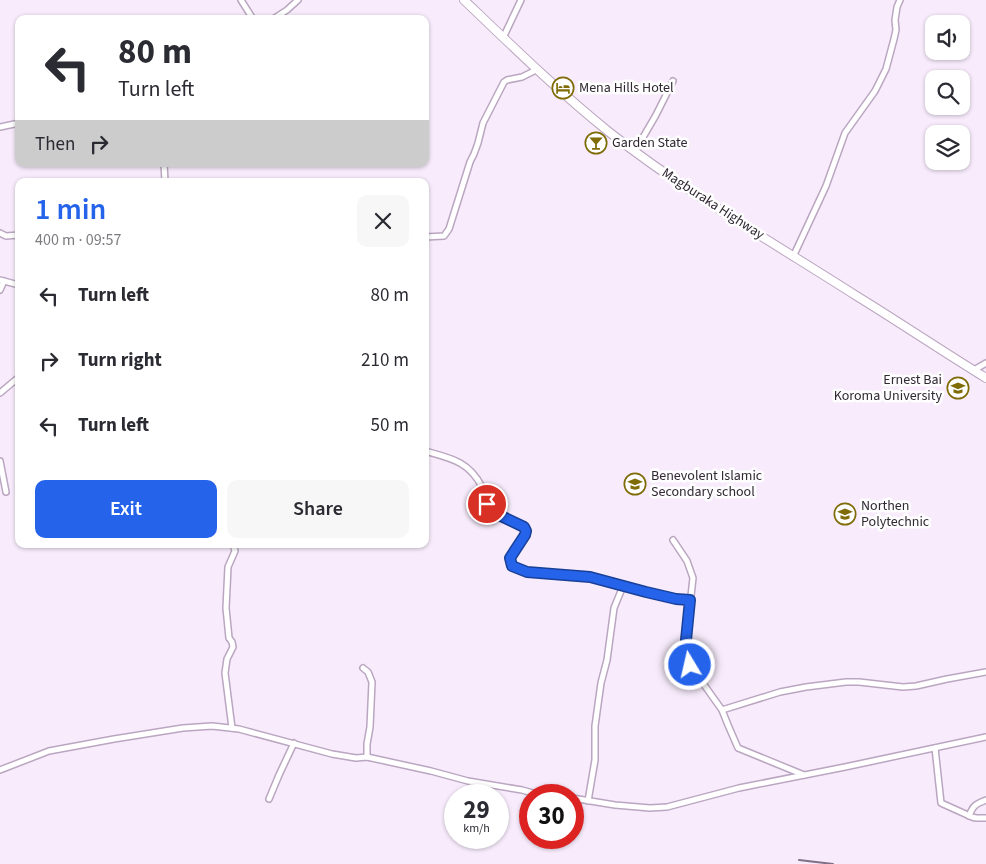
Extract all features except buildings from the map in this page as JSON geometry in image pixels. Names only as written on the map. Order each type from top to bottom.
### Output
[{"type":"main road","name":"Magburaka Highway","points":[[464,0],[536,70],[609,131],[681,185],[986,378]]},
{"type":"street","points":[[241,0],[250,15]]},
{"type":"street","points":[[280,15],[298,0]]},
{"type":"street","points":[[503,38],[521,0]]},
{"type":"street","points":[[793,257],[826,186],[845,132],[875,91],[886,68],[894,39],[895,20],[900,0]]},
{"type":"street","points":[[429,237],[444,236],[449,229],[483,123],[502,86],[507,80],[536,70]]},
{"type":"street","points":[[635,151],[673,81]]},
{"type":"street","points":[[0,127],[15,125]]},
{"type":"street","points":[[0,233],[6,236],[15,235]]},
{"type":"street","points":[[0,290],[2,281],[15,284]]},
{"type":"street","points":[[974,370],[986,363]]},
{"type":"street","points":[[1,391],[15,380]]},
{"type":"street","points":[[429,452],[461,462],[470,469],[478,479],[487,504],[499,515],[524,527],[525,535],[510,558],[512,566],[527,572],[590,577],[676,599],[690,600]]},
{"type":"street","points":[[0,461],[6,492]]},
{"type":"street","points":[[673,540],[687,561],[693,578],[686,640],[690,665],[722,710],[738,748],[804,775]]},
{"type":"street","points":[[232,728],[225,673],[227,659],[233,647],[226,608],[228,567],[235,551],[234,548]]},
{"type":"street","points":[[588,801],[595,760],[595,726],[601,683],[607,660],[614,608],[623,586]]},
{"type":"street","points":[[363,668],[368,672],[372,682],[367,758]]},
{"type":"street","points":[[722,710],[780,692],[806,687],[853,682],[909,687],[986,672]]},
{"type":"street","points":[[0,770],[49,751],[114,738],[183,728],[212,726],[239,729],[332,754],[367,758],[432,771],[468,781],[519,790]]},
{"type":"street","points":[[584,800],[650,808],[667,807],[739,788],[986,737]]},
{"type":"street","points":[[269,799],[278,775],[294,743]]},
{"type":"street","points":[[935,748],[941,803],[969,816],[986,818]]},
{"type":"street","points":[[969,816],[974,806],[986,800]]},
{"type":"waterway","points":[[799,860],[833,864]]},
{"type":"place","name":"Mena Hills Hotel","points":[[563,88]]},
{"type":"place","name":"Garden State","points":[[596,143]]},
{"type":"place","name":"Ernest Bai Koroma University","points":[[958,388]]},
{"type":"place","name":"Benevolent Islamic Secondary school","points":[[635,484]]},
{"type":"place","name":"Northen Polytechnic","points":[[845,514]]},
{"type":"route","points":[[487,504],[499,515],[524,527],[526,531],[510,558],[512,566],[527,572],[590,577],[676,599],[690,600],[686,640],[690,665]]}]
